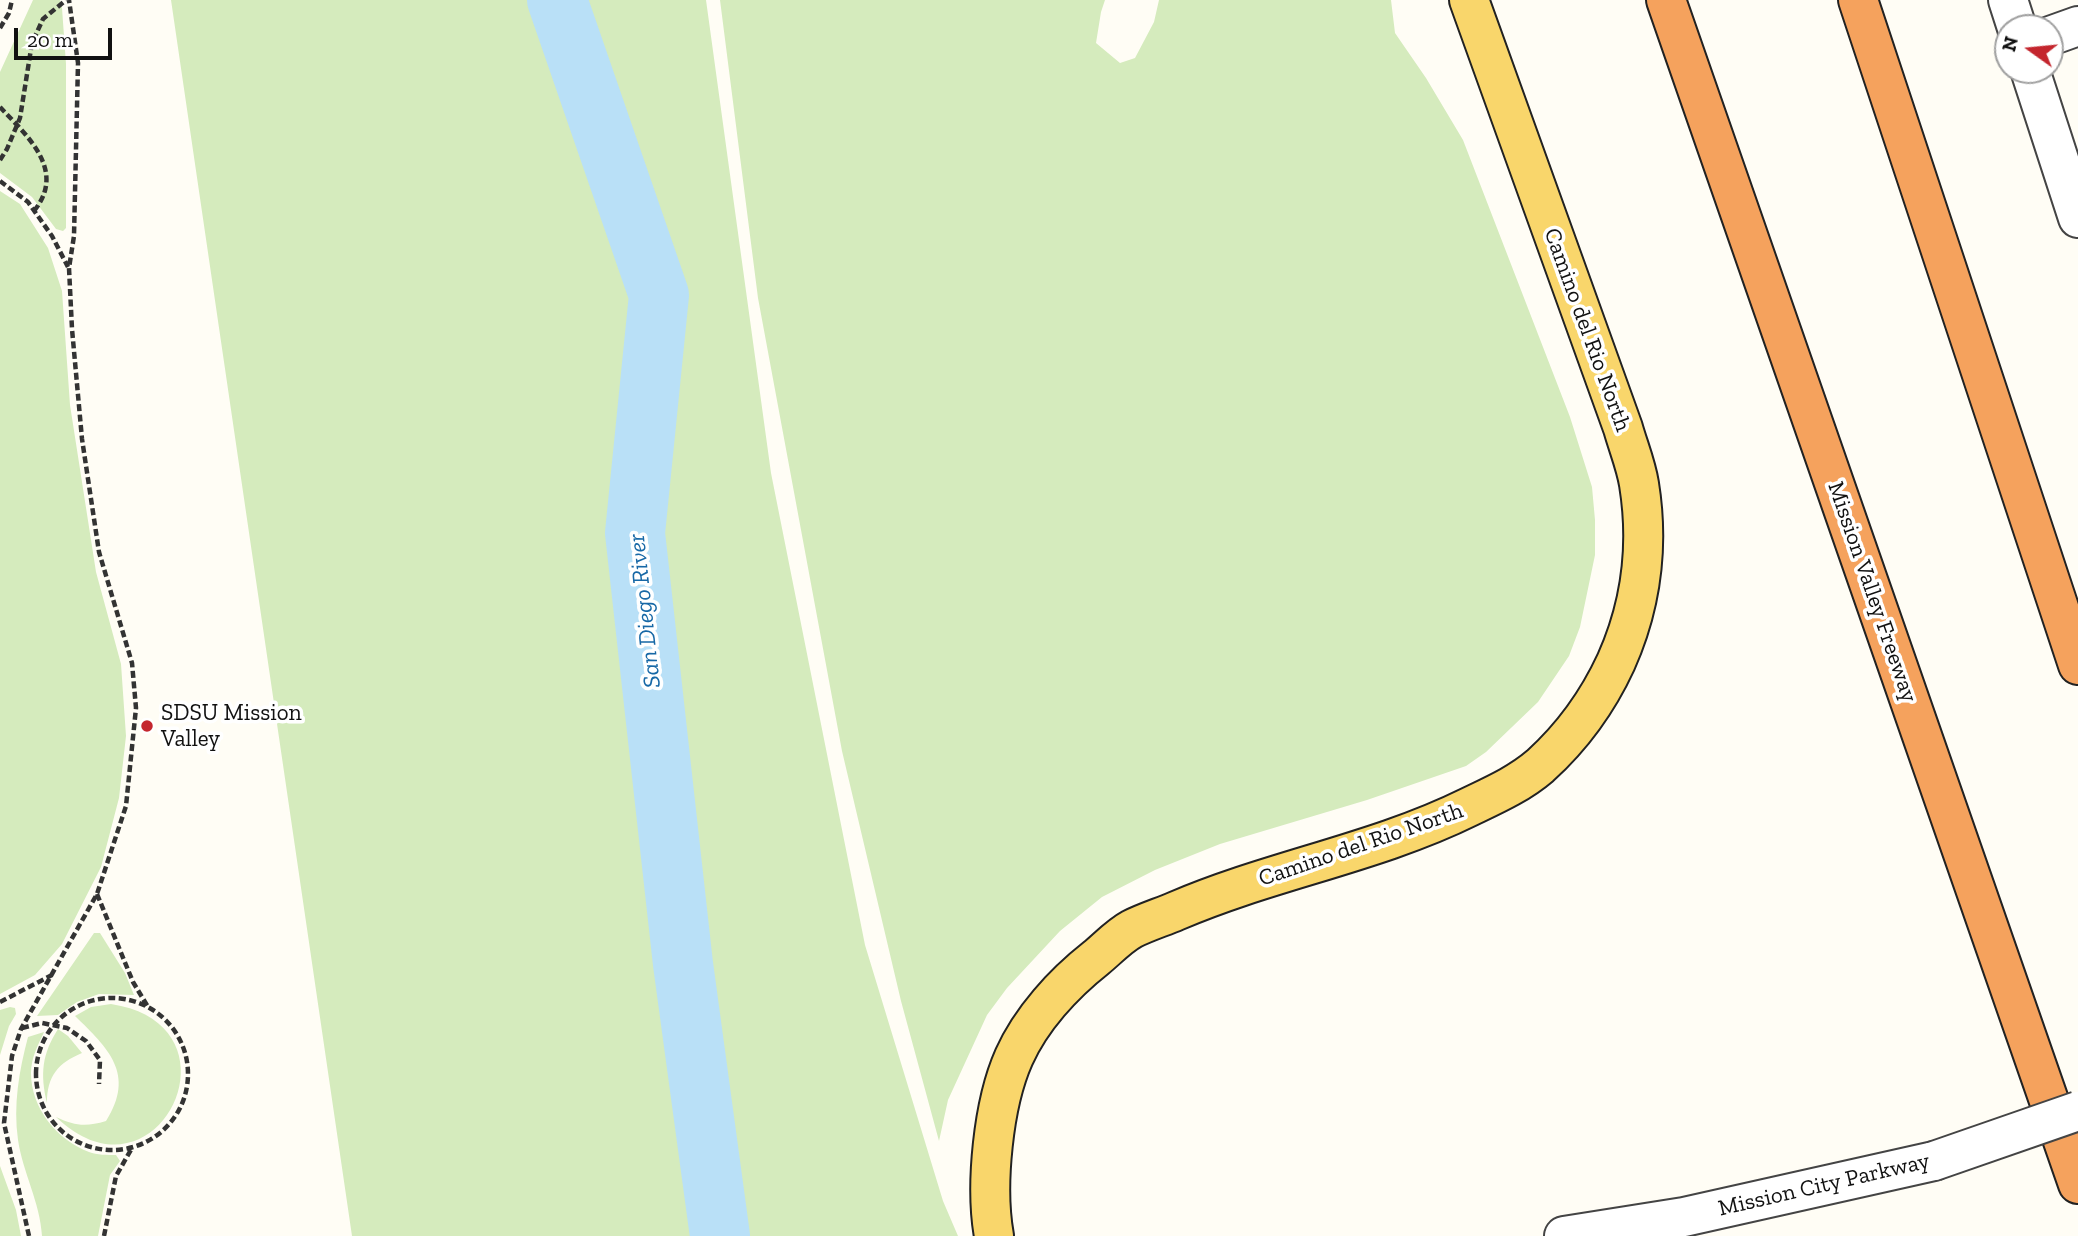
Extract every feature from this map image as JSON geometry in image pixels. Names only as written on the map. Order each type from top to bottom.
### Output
[{"type":"highway","name":"Mission Valley Freeway","points":[[1666,0],[2078,1184]]},
{"type":"highway","points":[[1858,0],[2078,665]]},
{"type":"main road","name":"Camino del Rio North","points":[[994,1236],[989,1211],[990,1160],[1000,1105],[1014,1058],[1038,1017],[1077,974],[1130,930],[1215,894],[1362,849],[1439,822],[1508,788],[1538,767],[1564,742],[1587,714],[1606,683],[1626,639],[1638,600],[1643,559],[1639,482],[1623,428],[1469,0]]},
{"type":"street","points":[[2035,84],[2078,218]]},
{"type":"street","name":"Mission City Parkway","points":[[1564,1236],[1684,1217],[1934,1161],[2078,1111]]},
{"type":"path","points":[[0,28],[9,13],[12,0]]},
{"type":"path","points":[[0,160],[17,124],[32,43],[43,19],[68,0],[78,63],[74,236],[69,268],[82,439],[99,552],[132,663],[136,708],[126,806],[97,894],[21,1029],[12,1056],[2,1121],[29,1236]]},
{"type":"path","points":[[0,107],[25,133],[46,167],[47,188],[34,211]]},
{"type":"path","points":[[0,181],[28,202],[52,236],[69,268]]},
{"type":"path","points":[[97,894],[133,982],[149,1008]]},
{"type":"path","points":[[0,1002],[52,974]]},
{"type":"path","points":[[111,998],[130,1000],[149,1008],[165,1019],[177,1035],[185,1053],[188,1073],[182,1102],[167,1127],[151,1139],[133,1147],[113,1150],[94,1148],[75,1141],[59,1129],[47,1113],[39,1095],[36,1076],[38,1056],[46,1037],[73,1009],[92,1001],[111,998]]},
{"type":"path","points":[[21,1029],[42,1023],[67,1028],[86,1041],[100,1060],[99,1084]]},
{"type":"path","points":[[104,1236],[116,1176],[133,1147]]},
{"type":"green space","points":[[33,0],[60,0],[62,8],[66,64],[66,228],[63,231],[56,229],[32,197],[0,173],[0,72]]},
{"type":"green space","points":[[171,0],[706,0],[771,473],[865,945],[943,1201],[958,1236],[352,1236]]},
{"type":"green space","points":[[720,0],[1105,0],[1096,43],[1120,63],[1135,58],[1154,22],[1159,0],[1391,0],[1395,33],[1463,140],[1570,417],[1592,487],[1595,555],[1580,627],[1569,656],[1538,702],[1486,752],[1466,766],[1367,800],[1220,844],[1155,870],[1102,897],[1060,931],[1007,988],[987,1015],[948,1100],[939,1141],[901,1001],[842,751],[758,298]]},
{"type":"green space","points":[[0,191],[20,204],[48,248],[62,291],[70,405],[96,572],[121,664],[126,736],[119,798],[101,867],[62,944],[35,975],[0,994]]},
{"type":"green space","points":[[94,933],[100,933],[125,973],[134,995],[99,994],[77,1002],[58,1015],[37,1016]]},
{"type":"green space","points":[[111,1004],[152,1019],[175,1044],[181,1075],[173,1105],[154,1129],[127,1143],[93,1141],[56,1117],[81,1125],[99,1123],[106,1121],[115,1104],[118,1076],[114,1063],[98,1039],[75,1016],[91,1007]]},
{"type":"green space","points":[[15,1008],[16,1014],[9,1026],[0,1055],[0,1010]]},
{"type":"green space","points":[[58,1029],[68,1036],[82,1053],[60,1066],[49,1085],[47,1103],[44,1064]]},
{"type":"green space","points":[[44,1032],[31,1067],[32,1086],[41,1110],[66,1140],[95,1154],[116,1155],[120,1161],[110,1175],[98,1236],[42,1236],[38,1211],[20,1152],[16,1114],[28,1037]]},
{"type":"green space","points":[[0,1166],[16,1210],[21,1236],[0,1236]]},
{"type":"waterway","name":"San Diego River","points":[[557,0],[659,295],[635,533],[683,964],[720,1236]]},
{"type":"place","name":"SDSU Mission Valley","points":[[147,726]]}]
